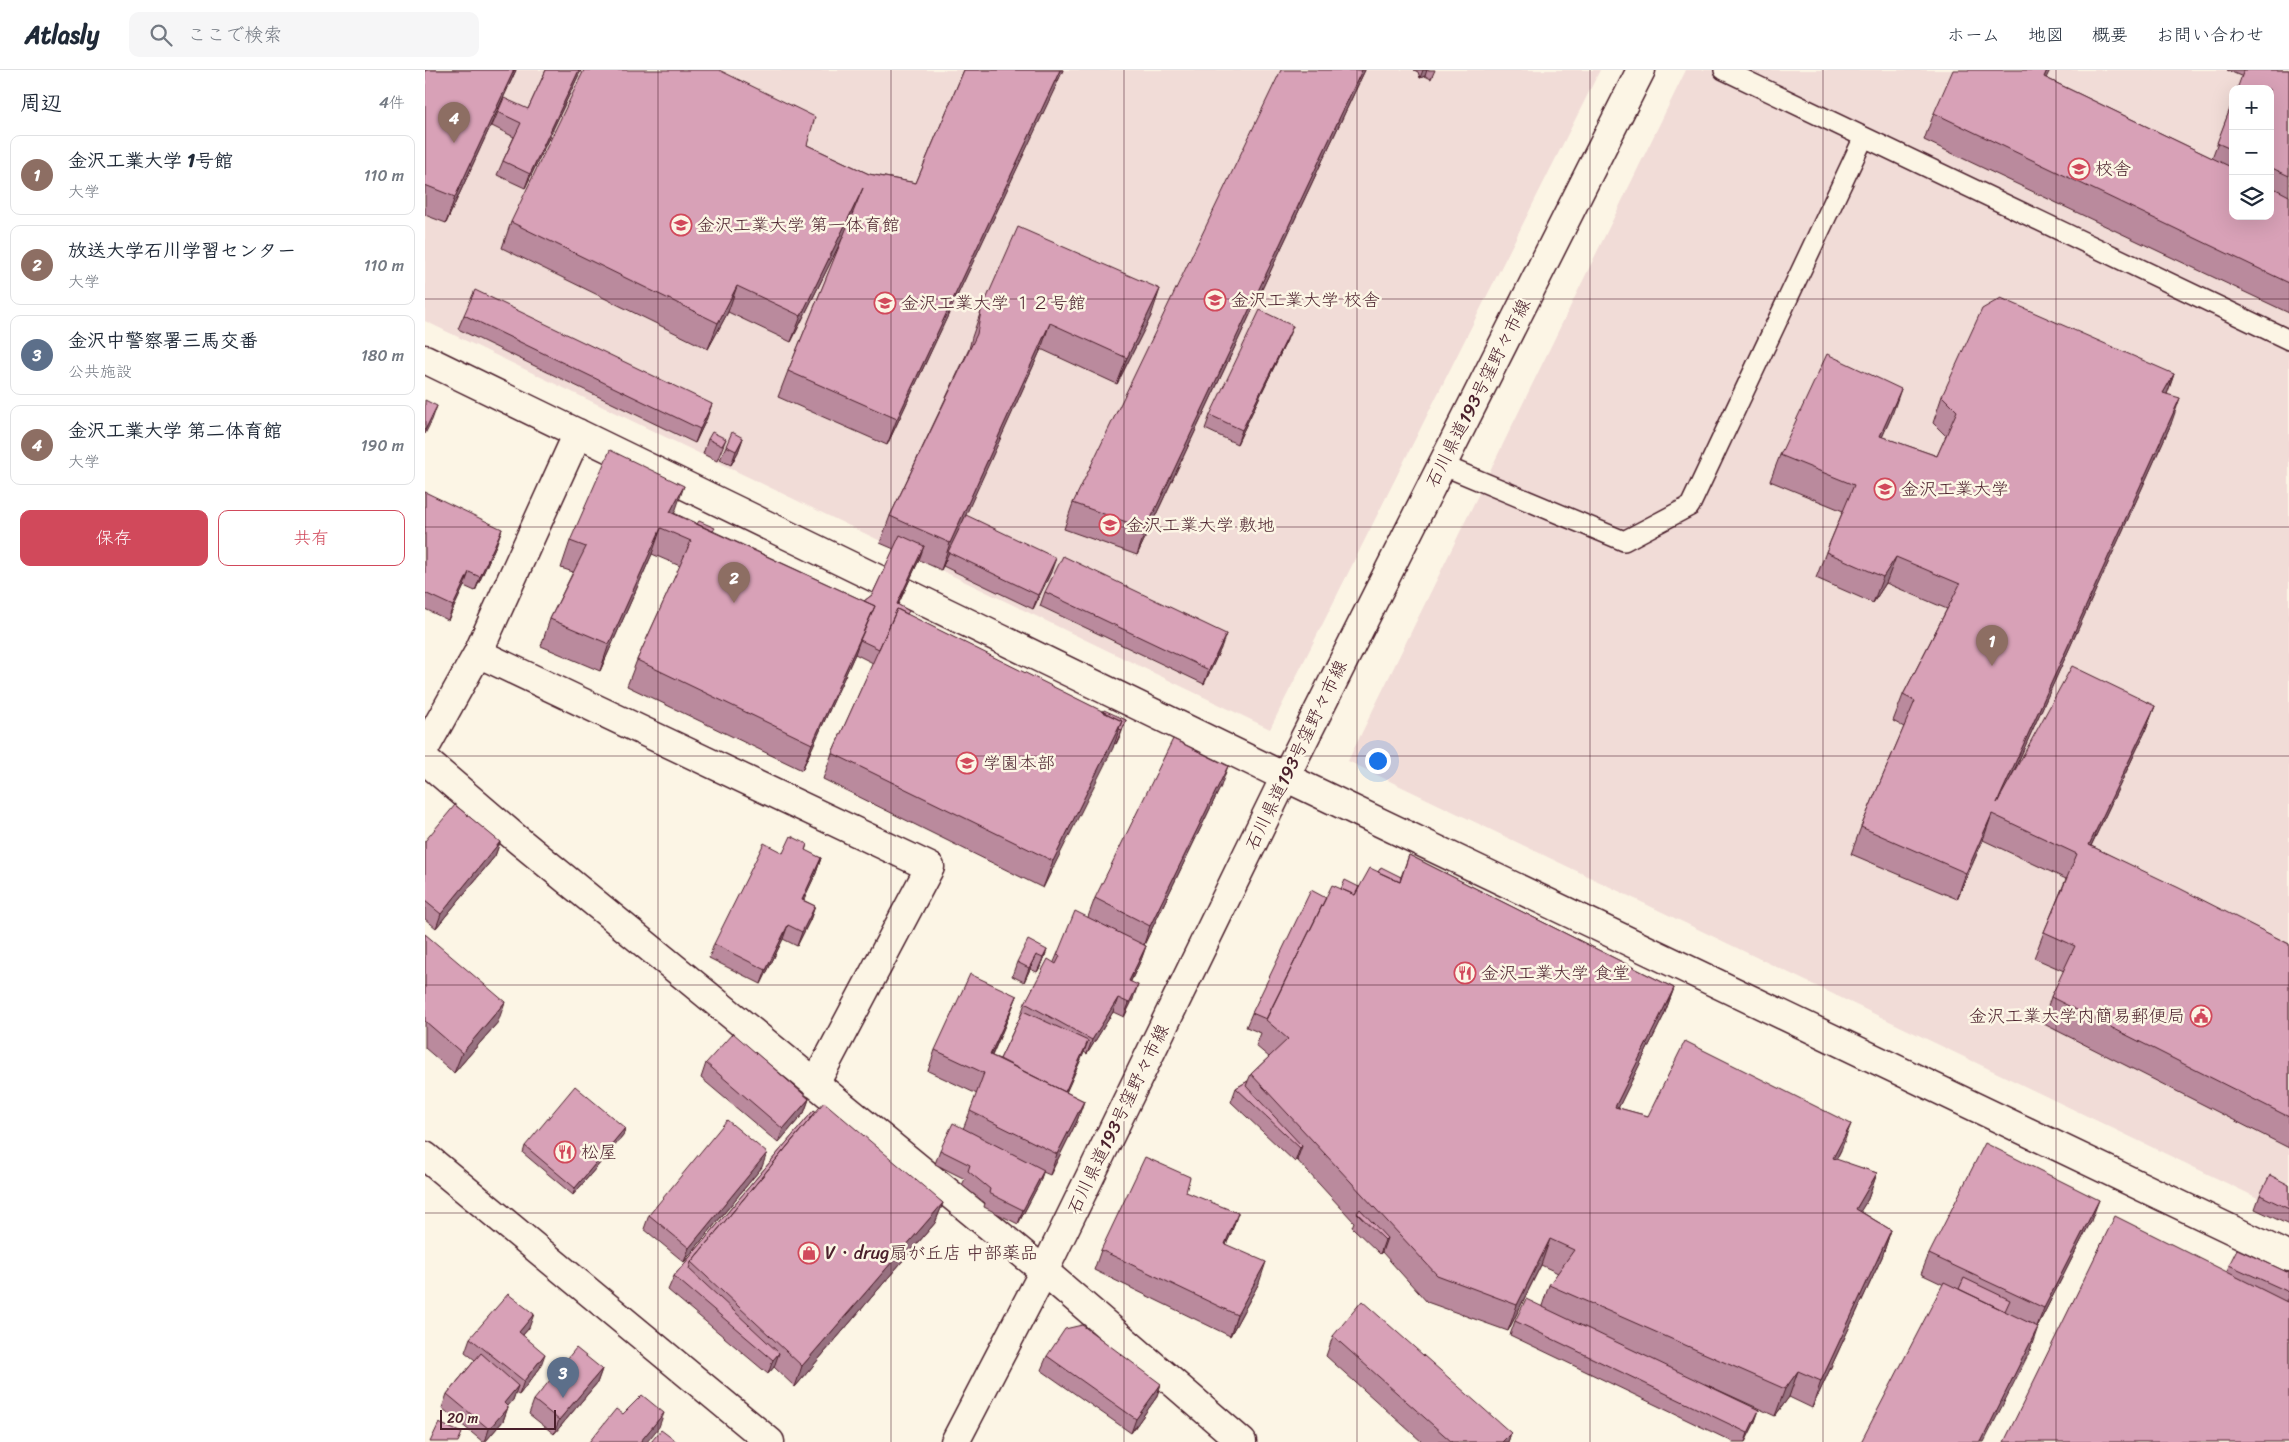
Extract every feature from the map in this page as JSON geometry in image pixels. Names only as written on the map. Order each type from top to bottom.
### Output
[{"type":"street","name":"石川県道193号窪野々市線","points":[[955,1442],[1043,1271],[1285,777],[1641,70]]},
{"type":"street","points":[[425,359],[1285,777],[2289,1257]]},
{"type":"street","points":[[425,748],[478,653],[578,433]]},
{"type":"street","points":[[478,653],[929,867],[815,1084]]},
{"type":"street","points":[[425,760],[517,839],[1043,1271],[1242,1442]]},
{"type":"street","points":[[425,1156],[770,1442]]},
{"type":"lane","points":[[1724,70],[2289,340]]},
{"type":"lane","points":[[1442,465],[1623,541],[1690,506],[1864,137]]},
{"type":"shaded area","name":"金沢工業大学 敷地","points":[[425,70],[1600,70],[1270,729],[425,321]]},
{"type":"shaded area","name":"金沢工業大学","points":[[1686,70],[2289,70],[2289,1213],[1348,761]]},
{"type":"building","points":[[425,70],[514,70],[455,197],[425,185]]},
{"type":"building","points":[[546,70],[579,70],[530,174],[503,161],[521,123],[498,112],[504,98],[528,109]]},
{"type":"building","points":[[584,70],[719,70],[815,117],[807,145],[869,174],[916,183],[964,70],[1060,70],[897,419],[788,371],[863,188],[801,316],[737,286],[718,323],[511,222]]},
{"type":"building","name":"金沢工業大学 校舎","points":[[1281,70],[1362,70],[1146,529],[1073,503]]},
{"type":"building","name":"校舎","points":[[1953,70],[2047,70],[2044,77],[2229,166],[2229,220],[2274,220],[2274,188],[2289,196],[2289,283],[1934,113]]},
{"type":"building","points":[[2244,70],[2289,70],[2289,176],[2274,169],[2274,85],[2238,85]]},
{"type":"building","points":[[2229,112],[2229,148],[2217,143]]},
{"type":"building","points":[[1018,227],[1160,289],[1127,358],[1050,323],[950,543],[890,516],[977,334],[981,311]]},
{"type":"building","points":[[475,290],[712,404],[700,429],[464,315]]},
{"type":"building","points":[[2001,298],[2174,374],[2163,393],[2180,398],[1997,803],[2072,666],[2155,706],[2089,845],[2289,944],[2289,1117],[2051,997],[2075,946],[2044,932],[2077,854],[1992,814],[1966,873],[1861,827],[1915,701],[1903,695],[1960,584],[1896,557],[1883,577],[1826,552],[1854,485],[1780,455],[1827,354],[1901,389],[1880,436],[1937,456],[1957,411],[1942,396],[1982,309]]},
{"type":"building","points":[[1260,310],[1293,326],[1242,430],[1210,415]]},
{"type":"building","points":[[425,400],[437,406],[425,430]]},
{"type":"building","points":[[712,432],[726,439],[722,446],[708,439]]},
{"type":"building","points":[[732,432],[743,438],[736,451],[726,446]]},
{"type":"building","points":[[610,450],[684,486],[670,512],[875,606],[812,744],[637,660],[691,541],[661,528],[609,644],[550,619],[586,547],[570,541]]},
{"type":"building","points":[[425,492],[502,529],[480,577],[469,572],[453,606],[425,593]]},
{"type":"building","points":[[966,515],[1056,558],[1038,595],[948,552]]},
{"type":"building","points":[[699,521],[715,528],[713,531],[697,524]]},
{"type":"building","points":[[900,535],[924,546],[897,604],[909,611],[907,614],[897,609],[879,649],[860,640],[875,606],[864,601],[872,595]]},
{"type":"building","points":[[1063,556],[1226,634],[1209,670],[1045,592]]},
{"type":"building","name":"学園本部","points":[[897,609],[1122,721],[1053,861],[832,753]]},
{"type":"building","points":[[1104,710],[1126,720],[1122,730],[1119,729],[1122,721],[1103,712]]},
{"type":"building","points":[[1173,739],[1228,766],[1150,926],[1095,898]]},
{"type":"building","points":[[455,805],[500,842],[441,914],[425,901],[425,841]]},
{"type":"building","points":[[791,836],[807,844],[805,850],[821,858],[802,900],[815,906],[802,932],[788,925],[766,970],[714,944],[764,843],[783,853]]},
{"type":"building","points":[[1409,855],[1674,988],[1615,1107],[1648,1116],[1685,1041],[1851,1124],[1833,1158],[1877,1173],[1856,1209],[1891,1230],[1821,1381],[1798,1371],[1785,1389],[1549,1285],[1574,1250],[1550,1239],[1517,1305],[1437,1275],[1251,1074],[1288,1039],[1266,1020],[1332,885],[1355,895],[1370,868],[1400,882]]},
{"type":"building","points":[[1381,867],[1401,877],[1400,882],[1378,872]]},
{"type":"building","points":[[1345,880],[1359,887],[1355,895],[1341,889]]},
{"type":"building","points":[[1311,890],[1326,898],[1266,1019],[1252,1013]]},
{"type":"building","points":[[1075,911],[1146,946],[1129,981],[1138,985],[1129,1003],[1118,998],[1092,1040],[1025,1003],[1048,959],[1056,964],[1060,956],[1057,955]]},
{"type":"building","points":[[425,934],[505,1002],[462,1053],[425,1021]]},
{"type":"building","points":[[1028,940],[1047,950],[1043,958],[1036,955],[1029,968],[1017,962]]},
{"type":"building","points":[[970,974],[1017,996],[990,1055],[1084,1101],[1057,1154],[970,1111],[984,1073],[935,1050]]},
{"type":"building","points":[[1023,1011],[1088,1041],[1065,1092],[1000,1059]]},
{"type":"building","points":[[733,1033],[809,1099],[783,1129],[706,1063]]},
{"type":"building","points":[[1248,1081],[1246,1086],[1302,1146],[1300,1148],[1236,1088]]},
{"type":"building","points":[[575,1086],[625,1128],[575,1188],[525,1146]]},
{"type":"building","name":"V・drug扇が丘店 中部薬品","points":[[824,1102],[943,1203],[802,1366],[691,1262]]},
{"type":"building","points":[[814,1110],[816,1112],[691,1262],[689,1269],[779,1353],[773,1360],[674,1276]]},
{"type":"building","points":[[727,1120],[767,1153],[689,1248],[649,1215]]},
{"type":"building","points":[[953,1123],[1044,1170],[1023,1210],[989,1193],[990,1189],[968,1171],[970,1165],[940,1150]]},
{"type":"building","points":[[1985,1143],[2099,1200],[2044,1308],[1929,1254]]},
{"type":"building","points":[[1145,1157],[1190,1177],[1186,1192],[1238,1213],[1225,1244],[1266,1262],[1237,1315],[1101,1250]]},
{"type":"building","points":[[2270,1175],[2289,1185],[2289,1209],[2260,1195]]},
{"type":"building","points":[[1360,1209],[1387,1238],[1385,1240],[1357,1213]]},
{"type":"building","points":[[2115,1216],[2289,1303],[2289,1442],[2004,1442]]},
{"type":"building","points":[[2237,1249],[2289,1273],[2289,1292],[2229,1265]]},
{"type":"building","points":[[1964,1278],[2010,1300],[2005,1311],[1959,1289]]},
{"type":"building","points":[[1944,1282],[2038,1327],[1981,1442],[1861,1442]]},
{"type":"building","points":[[508,1294],[534,1314],[519,1332],[545,1354],[524,1381],[470,1338]]},
{"type":"building","points":[[1526,1299],[1759,1410],[1748,1433],[1515,1321]]},
{"type":"building","points":[[1362,1301],[1511,1433],[1502,1442],[1452,1442],[1333,1336]]},
{"type":"building","points":[[1082,1325],[1161,1384],[1136,1419],[1047,1356],[1065,1329]]},
{"type":"building","points":[[576,1348],[602,1369],[559,1420],[534,1400]]},
{"type":"building","points":[[481,1353],[518,1386],[504,1403],[508,1407],[489,1429],[447,1394]]},
{"type":"building","points":[[642,1395],[664,1413],[640,1442],[589,1442],[616,1409],[623,1414]]},
{"type":"building","points":[[439,1423],[462,1433],[458,1442],[430,1442]]},
{"type":"building","points":[[661,1430],[677,1442],[651,1442]]},
{"type":"place","name":"金沢工業大学 第二体育館","points":[[454,143]]},
{"type":"place","name":"校舎","points":[[2079,169]]},
{"type":"place","name":"金沢工業大学 第一体育館","points":[[681,225]]},
{"type":"place","name":"金沢工業大学 校舎","points":[[1215,300]]},
{"type":"place","name":"金沢工業大学 １２号館","points":[[885,303]]},
{"type":"place","name":"金沢工業大学","points":[[1885,489]]},
{"type":"place","name":"金沢工業大学 敷地","points":[[1110,525]]},
{"type":"place","name":"放送大学石川学習センター","points":[[734,603]]},
{"type":"place","name":"金沢工業大学 1号館","points":[[1992,666]]},
{"type":"place","name":"学園本部","points":[[967,763]]},
{"type":"place","name":"金沢工業大学 食堂","points":[[1465,973]]},
{"type":"place","name":"金沢工業大学内簡易郵便局","points":[[2201,1016]]},
{"type":"place","name":"松屋","points":[[565,1152]]},
{"type":"place","name":"V・drug扇が丘店 中部薬品","points":[[809,1253]]},
{"type":"place","name":"金沢中警察署三馬交番","points":[[563,1398]]}]
